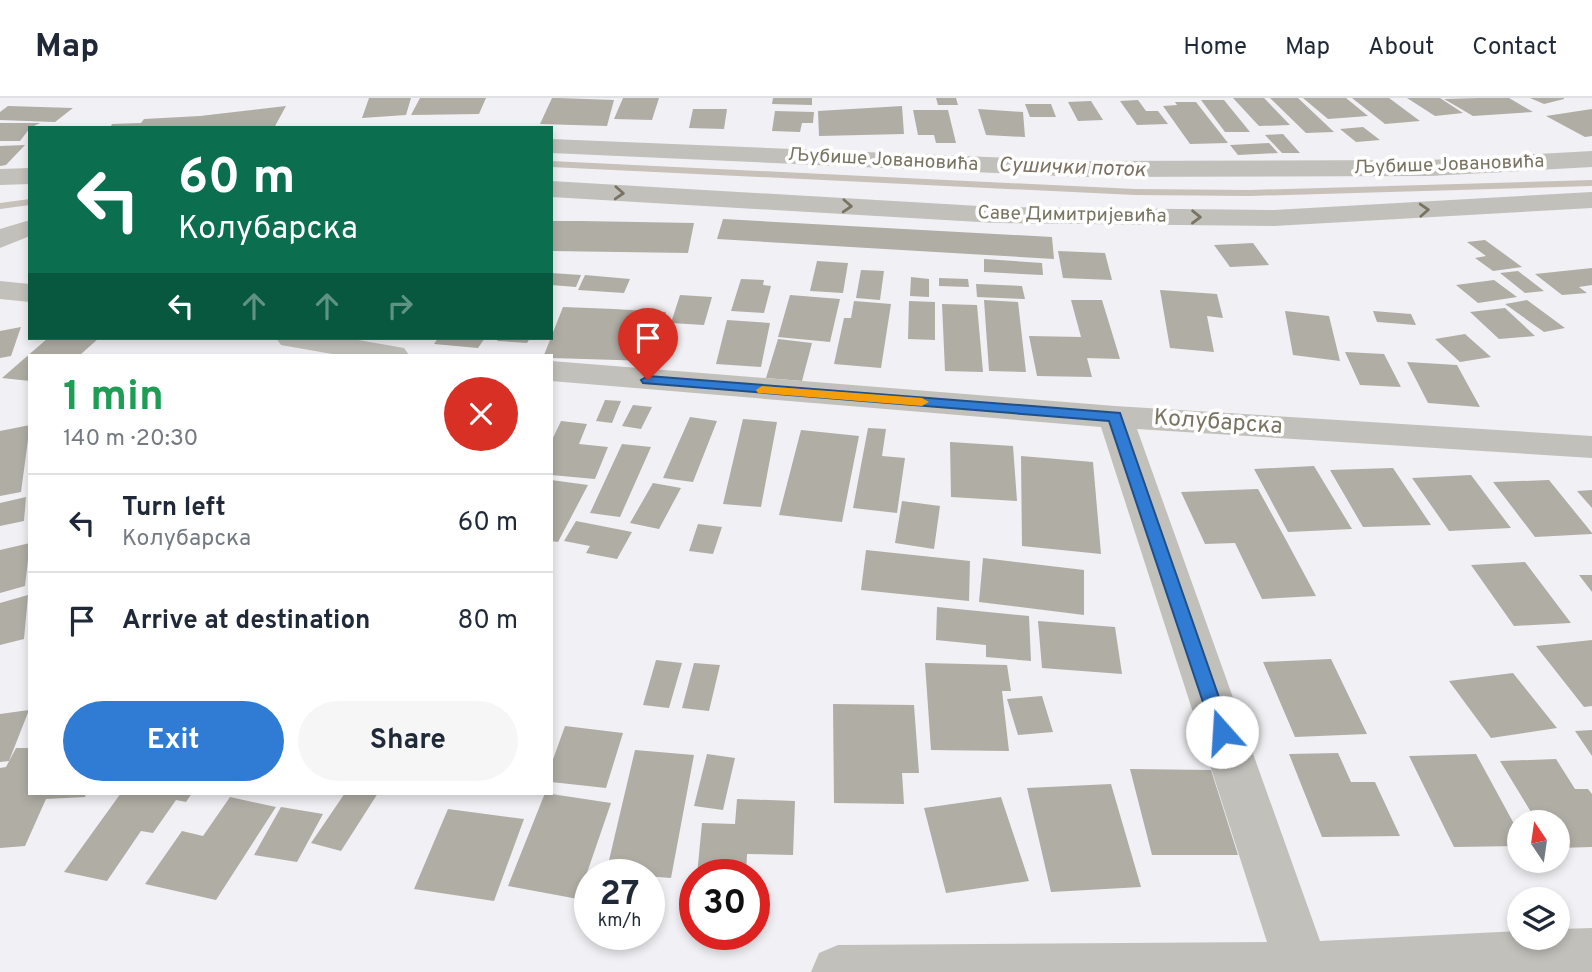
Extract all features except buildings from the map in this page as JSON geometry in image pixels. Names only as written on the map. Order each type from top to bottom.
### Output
[{"type":"street","name":"Љубише Јовановића","points":[[553,146],[1109,169],[1416,168],[1592,159]]},
{"type":"street","points":[[0,177],[28,176]]},
{"type":"street","name":"Саве Димитријевића","points":[[553,189],[1051,215],[1274,218],[1592,200]]},
{"type":"street","points":[[0,290],[28,293]]},
{"type":"street","points":[[304,340],[387,354]]},
{"type":"street","name":"Колубарска","points":[[553,371],[1115,416],[1592,447]]},
{"type":"street","points":[[1115,416],[1303,970]]},
{"type":"street","points":[[838,972],[933,969],[1303,970],[1592,954]]},
{"type":"waterway","name":"Сушички поток","points":[[553,164],[1135,192],[1250,193],[1592,183]]},
{"type":"waterway","name":"Сушички поток","points":[[0,206],[28,202]]},
{"type":"slow traffic","points":[[762,390],[922,402]]},
{"type":"route","points":[[648,380],[1115,416],[1222,732]]}]
